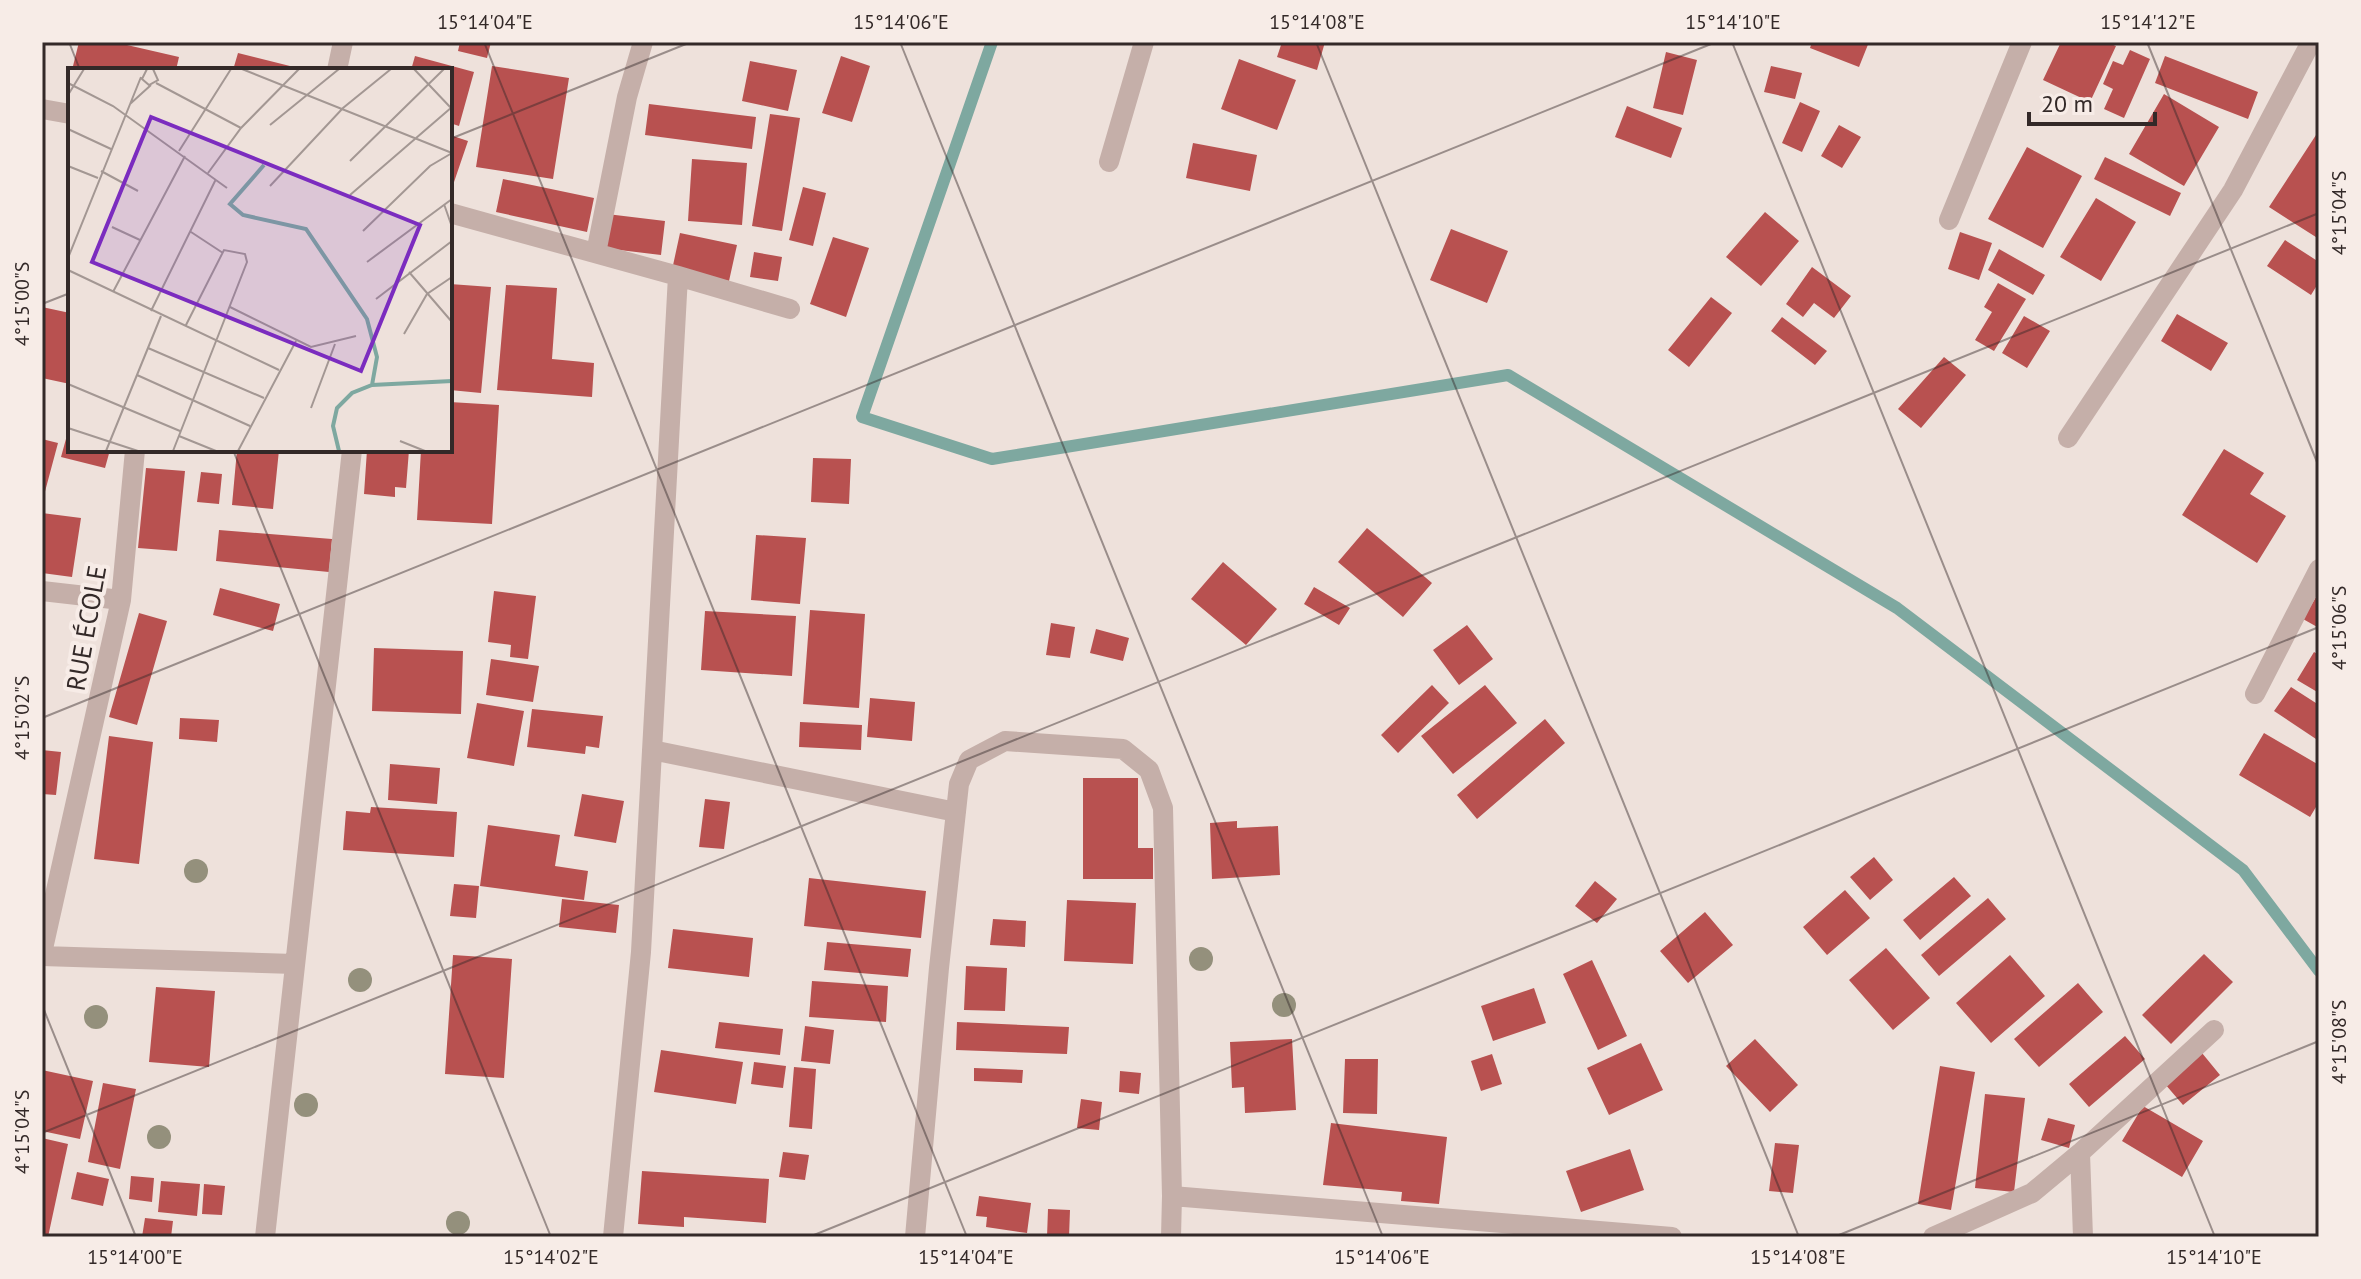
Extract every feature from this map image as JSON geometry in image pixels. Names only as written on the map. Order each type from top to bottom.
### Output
[{"type":"street","points":[[337,68],[343,42]]},
{"type":"street","points":[[596,253],[627,97],[643,42]]},
{"type":"street","points":[[1109,162],[1144,42]]},
{"type":"street","points":[[1949,220],[2022,42]]},
{"type":"street","points":[[2068,438],[2233,190],[2311,42]]},
{"type":"street","points":[[42,109],[68,114]]},
{"type":"street","points":[[452,214],[790,309]]},
{"type":"street","points":[[613,1237],[641,952],[678,276]]},
{"type":"street","name":"RUE ÉCOLE","points":[[42,955],[121,600],[135,452]]},
{"type":"street","points":[[265,1237],[352,452]]},
{"type":"street","points":[[2255,694],[2319,569]]},
{"type":"street","points":[[42,591],[121,600]]},
{"type":"street","points":[[915,1237],[959,784],[969,760],[1005,741],[1123,749],[1149,770],[1163,808],[1171,1237]]},
{"type":"street","points":[[652,750],[956,812]]},
{"type":"street","points":[[42,955],[294,964]]},
{"type":"street","points":[[1933,1237],[2032,1193],[2214,1030]]},
{"type":"street","points":[[2080,1153],[2083,1237]]},
{"type":"street","points":[[1172,1196],[1672,1237]]},
{"type":"building","points":[[79,42],[114,42],[179,57],[176,68],[72,68]]},
{"type":"building","points":[[460,42],[491,42],[487,58],[458,51]]},
{"type":"building","points":[[1282,42],[1325,42],[1317,70],[1277,57]]},
{"type":"building","points":[[1812,42],[1869,42],[1859,67],[1810,48]]},
{"type":"building","points":[[2061,42],[2106,42],[2116,46],[2090,102],[2043,80]]},
{"type":"building","points":[[2130,50],[2150,59],[2124,118],[2104,109],[2113,89],[2103,84],[2113,61],[2123,65]]},
{"type":"building","points":[[1666,52],[1697,60],[1683,115],[1653,108]]},
{"type":"building","points":[[238,53],[298,68],[234,68]]},
{"type":"building","points":[[415,56],[474,72],[459,126],[452,124],[452,68],[412,68]]},
{"type":"building","points":[[841,56],[870,66],[852,122],[822,113]]},
{"type":"building","points":[[2165,56],[2258,92],[2248,119],[2155,83]]},
{"type":"building","points":[[1239,59],[1296,80],[1277,130],[1221,109]]},
{"type":"building","points":[[750,61],[797,70],[788,111],[742,101]]},
{"type":"building","points":[[492,66],[569,78],[553,179],[476,167]]},
{"type":"building","points":[[1771,66],[1802,73],[1795,99],[1764,92]]},
{"type":"building","points":[[2164,94],[2219,127],[2184,186],[2129,154]]},
{"type":"building","points":[[1800,102],[1820,111],[1802,152],[1782,143]]},
{"type":"building","points":[[649,104],[756,117],[752,149],[645,135]]},
{"type":"building","points":[[1627,106],[1682,128],[1671,158],[1615,137]]},
{"type":"building","points":[[770,114],[800,118],[782,231],[752,226]]},
{"type":"building","points":[[1839,125],[1861,137],[1842,168],[1821,156]]},
{"type":"building","points":[[2316,135],[2319,137],[2319,239],[2269,207]]},
{"type":"building","points":[[452,136],[468,141],[452,185]]},
{"type":"building","points":[[1193,143],[1257,155],[1250,191],[1186,178]]},
{"type":"building","points":[[2027,147],[2082,176],[2043,248],[1988,219]]},
{"type":"building","points":[[2105,157],[2181,193],[2170,216],[2094,179]]},
{"type":"building","points":[[692,159],[747,163],[742,225],[688,221]]},
{"type":"building","points":[[503,179],[594,198],[587,232],[496,212]]},
{"type":"building","points":[[803,187],[826,193],[813,246],[789,240]]},
{"type":"building","points":[[2096,198],[2136,222],[2101,281],[2060,257]]},
{"type":"building","points":[[1765,212],[1799,241],[1761,286],[1726,257]]},
{"type":"building","points":[[607,214],[665,221],[661,255],[603,248]]},
{"type":"building","points":[[1451,229],[1508,251],[1487,303],[1430,280]]},
{"type":"building","points":[[1960,232],[1992,243],[1979,280],[1948,269]]},
{"type":"building","points":[[680,233],[737,245],[729,281],[672,270]]},
{"type":"building","points":[[833,237],[869,248],[846,317],[810,304]]},
{"type":"building","points":[[2285,240],[2319,262],[2319,282],[2311,295],[2267,266]]},
{"type":"building","points":[[1999,249],[2045,275],[2033,295],[1988,270]]},
{"type":"building","points":[[754,252],[782,257],[778,281],[750,277]]},
{"type":"building","points":[[1812,267],[1851,296],[1834,318],[1814,303],[1803,317],[1786,304]]},
{"type":"building","points":[[1998,283],[2026,299],[1994,351],[1975,340],[1992,312],[1984,307]]},
{"type":"building","points":[[452,284],[491,287],[481,393],[452,390]]},
{"type":"building","points":[[506,285],[557,288],[552,359],[594,363],[592,397],[497,390]]},
{"type":"building","points":[[1711,297],[1732,313],[1689,367],[1668,350]]},
{"type":"building","points":[[42,307],[68,313],[68,384],[42,378]]},
{"type":"building","points":[[2177,314],[2228,343],[2211,371],[2161,341]]},
{"type":"building","points":[[2024,316],[2050,331],[2027,368],[2002,353]]},
{"type":"building","points":[[1782,317],[1827,351],[1815,365],[1771,331]]},
{"type":"building","points":[[1944,357],[1966,375],[1921,428],[1898,409]]},
{"type":"building","points":[[452,402],[499,405],[492,524],[417,520],[421,452],[452,452]]},
{"type":"building","points":[[68,432],[68,452],[109,452],[105,468],[61,457]]},
{"type":"building","points":[[42,439],[58,443],[43,499],[42,499]]},
{"type":"building","points":[[2224,449],[2264,473],[2250,494],[2286,516],[2257,563],[2182,515]]},
{"type":"building","points":[[237,452],[279,452],[273,509],[232,505]]},
{"type":"building","points":[[367,452],[409,452],[406,488],[395,487],[395,497],[364,494]]},
{"type":"building","points":[[813,458],[851,459],[849,504],[811,502]]},
{"type":"building","points":[[146,468],[185,471],[177,551],[138,548]]},
{"type":"building","points":[[201,472],[222,474],[219,504],[197,502]]},
{"type":"building","points":[[42,513],[81,518],[72,577],[42,573]]},
{"type":"building","points":[[1367,528],[1432,583],[1403,617],[1338,562]]},
{"type":"building","points":[[219,530],[332,539],[329,572],[216,561]]},
{"type":"building","points":[[756,535],[806,538],[800,604],[751,600]]},
{"type":"building","points":[[1223,562],[1277,609],[1246,645],[1191,599]]},
{"type":"building","points":[[1314,587],[1350,608],[1339,625],[1304,604]]},
{"type":"building","points":[[220,588],[280,604],[273,631],[213,615]]},
{"type":"building","points":[[494,591],[536,596],[528,659],[510,657],[511,645],[488,642]]},
{"type":"building","points":[[2319,592],[2319,628],[2303,619]]},
{"type":"building","points":[[810,610],[865,614],[859,708],[803,704]]},
{"type":"building","points":[[705,611],[796,616],[792,676],[701,670]]},
{"type":"building","points":[[139,613],[167,621],[137,725],[109,717]]},
{"type":"building","points":[[1051,623],[1075,627],[1070,658],[1046,655]]},
{"type":"building","points":[[1467,625],[1493,659],[1459,685],[1433,650]]},
{"type":"building","points":[[1096,629],[1129,638],[1123,661],[1090,653]]},
{"type":"building","points":[[374,648],[463,651],[461,714],[372,711]]},
{"type":"building","points":[[2314,652],[2319,655],[2319,693],[2297,680]]},
{"type":"building","points":[[491,659],[539,666],[533,702],[486,695]]},
{"type":"building","points":[[1432,685],[1449,703],[1398,753],[1381,735]]},
{"type":"building","points":[[1485,685],[1517,723],[1453,774],[1421,736]]},
{"type":"building","points":[[2291,687],[2319,705],[2319,741],[2274,711]]},
{"type":"building","points":[[870,698],[915,702],[912,741],[867,737]]},
{"type":"building","points":[[477,703],[524,711],[514,766],[467,758]]},
{"type":"building","points":[[532,709],[603,716],[599,748],[586,746],[585,754],[527,747]]},
{"type":"building","points":[[180,718],[219,720],[217,742],[179,739]]},
{"type":"building","points":[[1545,719],[1565,743],[1477,819],[1457,795]]},
{"type":"building","points":[[800,722],[862,725],[861,750],[799,747]]},
{"type":"building","points":[[2264,733],[2319,765],[2319,802],[2310,817],[2239,775]]},
{"type":"building","points":[[109,736],[153,742],[139,864],[94,859]]},
{"type":"building","points":[[42,750],[61,752],[56,795],[42,794]]},
{"type":"building","points":[[390,764],[440,768],[437,804],[388,800]]},
{"type":"building","points":[[1083,778],[1138,778],[1138,848],[1153,848],[1153,879],[1083,879]]},
{"type":"building","points":[[582,794],[624,801],[616,843],[574,836]]},
{"type":"building","points":[[705,799],[730,802],[724,849],[699,847]]},
{"type":"building","points":[[371,807],[457,812],[454,857],[343,850],[346,811],[370,813]]},
{"type":"building","points":[[1237,821],[1237,828],[1278,826],[1280,875],[1212,879],[1210,823]]},
{"type":"building","points":[[488,825],[560,835],[555,866],[588,871],[584,900],[480,886]]},
{"type":"building","points":[[1874,857],[1893,880],[1870,900],[1850,877]]},
{"type":"building","points":[[1954,877],[1971,896],[1920,940],[1903,920]]},
{"type":"building","points":[[809,878],[926,891],[921,938],[804,926]]},
{"type":"building","points":[[1595,881],[1617,899],[1597,923],[1575,906]]},
{"type":"building","points":[[454,884],[479,886],[476,918],[450,916]]},
{"type":"building","points":[[1845,890],[1870,918],[1827,955],[1803,927]]},
{"type":"building","points":[[1988,898],[2006,919],[1939,976],[1921,955]]},
{"type":"building","points":[[562,899],[619,905],[616,933],[559,927]]},
{"type":"building","points":[[1067,900],[1136,903],[1133,964],[1064,961]]},
{"type":"building","points":[[1705,912],[1733,945],[1688,983],[1660,951]]},
{"type":"building","points":[[993,919],[1026,921],[1025,947],[990,945]]},
{"type":"building","points":[[673,929],[753,938],[749,977],[668,968]]},
{"type":"building","points":[[827,942],[911,949],[908,977],[824,970]]},
{"type":"building","points":[[1886,948],[1930,998],[1893,1030],[1849,980]]},
{"type":"building","points":[[2204,954],[2233,982],[2171,1044],[2142,1015]]},
{"type":"building","points":[[453,955],[512,959],[504,1078],[445,1074]]},
{"type":"building","points":[[2010,955],[2045,996],[1991,1043],[1956,1003]]},
{"type":"building","points":[[1592,960],[1627,1036],[1598,1050],[1563,974]]},
{"type":"building","points":[[966,966],[1007,968],[1005,1011],[964,1010]]},
{"type":"building","points":[[812,981],[888,986],[886,1022],[809,1017]]},
{"type":"building","points":[[2078,983],[2103,1012],[2039,1067],[2014,1039]]},
{"type":"building","points":[[156,987],[215,991],[209,1067],[149,1062]]},
{"type":"building","points":[[1534,988],[1546,1023],[1493,1041],[1481,1006]]},
{"type":"building","points":[[719,1022],[783,1029],[780,1055],[715,1048]]},
{"type":"building","points":[[957,1022],[1069,1027],[1067,1054],[956,1050]]},
{"type":"building","points":[[805,1026],[834,1030],[830,1064],[801,1061]]},
{"type":"building","points":[[2125,1036],[2145,1059],[2089,1107],[2069,1084]]},
{"type":"building","points":[[1292,1039],[1296,1110],[1245,1113],[1244,1087],[1232,1088],[1230,1042]]},
{"type":"building","points":[[1755,1039],[1798,1085],[1770,1112],[1726,1066]]},
{"type":"building","points":[[1641,1043],[1663,1090],[1609,1115],[1587,1068]]},
{"type":"building","points":[[661,1050],[743,1062],[736,1104],[654,1092]]},
{"type":"building","points":[[2202,1053],[2220,1075],[2183,1105],[2165,1084]]},
{"type":"building","points":[[1492,1054],[1502,1084],[1481,1091],[1471,1061]]},
{"type":"building","points":[[1345,1059],[1378,1059],[1377,1114],[1343,1113]]},
{"type":"building","points":[[754,1062],[786,1066],[783,1088],[751,1084]]},
{"type":"building","points":[[1940,1066],[1975,1072],[1951,1210],[1918,1204]]},
{"type":"building","points":[[794,1067],[816,1069],[812,1129],[789,1127]]},
{"type":"building","points":[[974,1068],[1023,1070],[1022,1083],[974,1081]]},
{"type":"building","points":[[42,1070],[93,1081],[80,1139],[42,1131]]},
{"type":"building","points":[[1120,1071],[1141,1073],[1139,1094],[1119,1092]]},
{"type":"building","points":[[103,1083],[136,1089],[120,1169],[88,1162]]},
{"type":"building","points":[[1985,1094],[2025,1098],[2014,1192],[1975,1188]]},
{"type":"building","points":[[1081,1099],[1102,1102],[1099,1130],[1077,1128]]},
{"type":"building","points":[[2143,1106],[2203,1141],[2182,1177],[2122,1141]]},
{"type":"building","points":[[2048,1118],[2075,1125],[2069,1148],[2041,1140]]},
{"type":"building","points":[[1331,1123],[1447,1137],[1439,1204],[1401,1201],[1402,1192],[1323,1185]]},
{"type":"building","points":[[42,1138],[68,1144],[48,1237],[42,1237]]},
{"type":"building","points":[[1775,1143],[1799,1145],[1793,1193],[1769,1191]]},
{"type":"building","points":[[1630,1149],[1644,1190],[1581,1212],[1566,1171]]},
{"type":"building","points":[[783,1152],[809,1155],[805,1180],[779,1177]]},
{"type":"building","points":[[642,1171],[769,1179],[766,1223],[684,1217],[684,1227],[638,1224]]},
{"type":"building","points":[[77,1172],[109,1179],[103,1206],[71,1199]]},
{"type":"building","points":[[131,1176],[154,1178],[152,1202],[129,1199]]},
{"type":"building","points":[[161,1181],[200,1184],[197,1216],[158,1212]]},
{"type":"building","points":[[204,1184],[225,1186],[222,1215],[202,1214]]},
{"type":"building","points":[[979,1196],[1031,1203],[1027,1233],[986,1227],[987,1217],[976,1216]]},
{"type":"building","points":[[1048,1209],[1070,1210],[1069,1237],[1047,1237]]},
{"type":"building","points":[[145,1218],[173,1221],[171,1237],[142,1237]]},
{"type":"waterway","points":[[992,42],[862,417],[992,459],[1508,375],[1897,608],[2243,870],[2319,971]]}]
